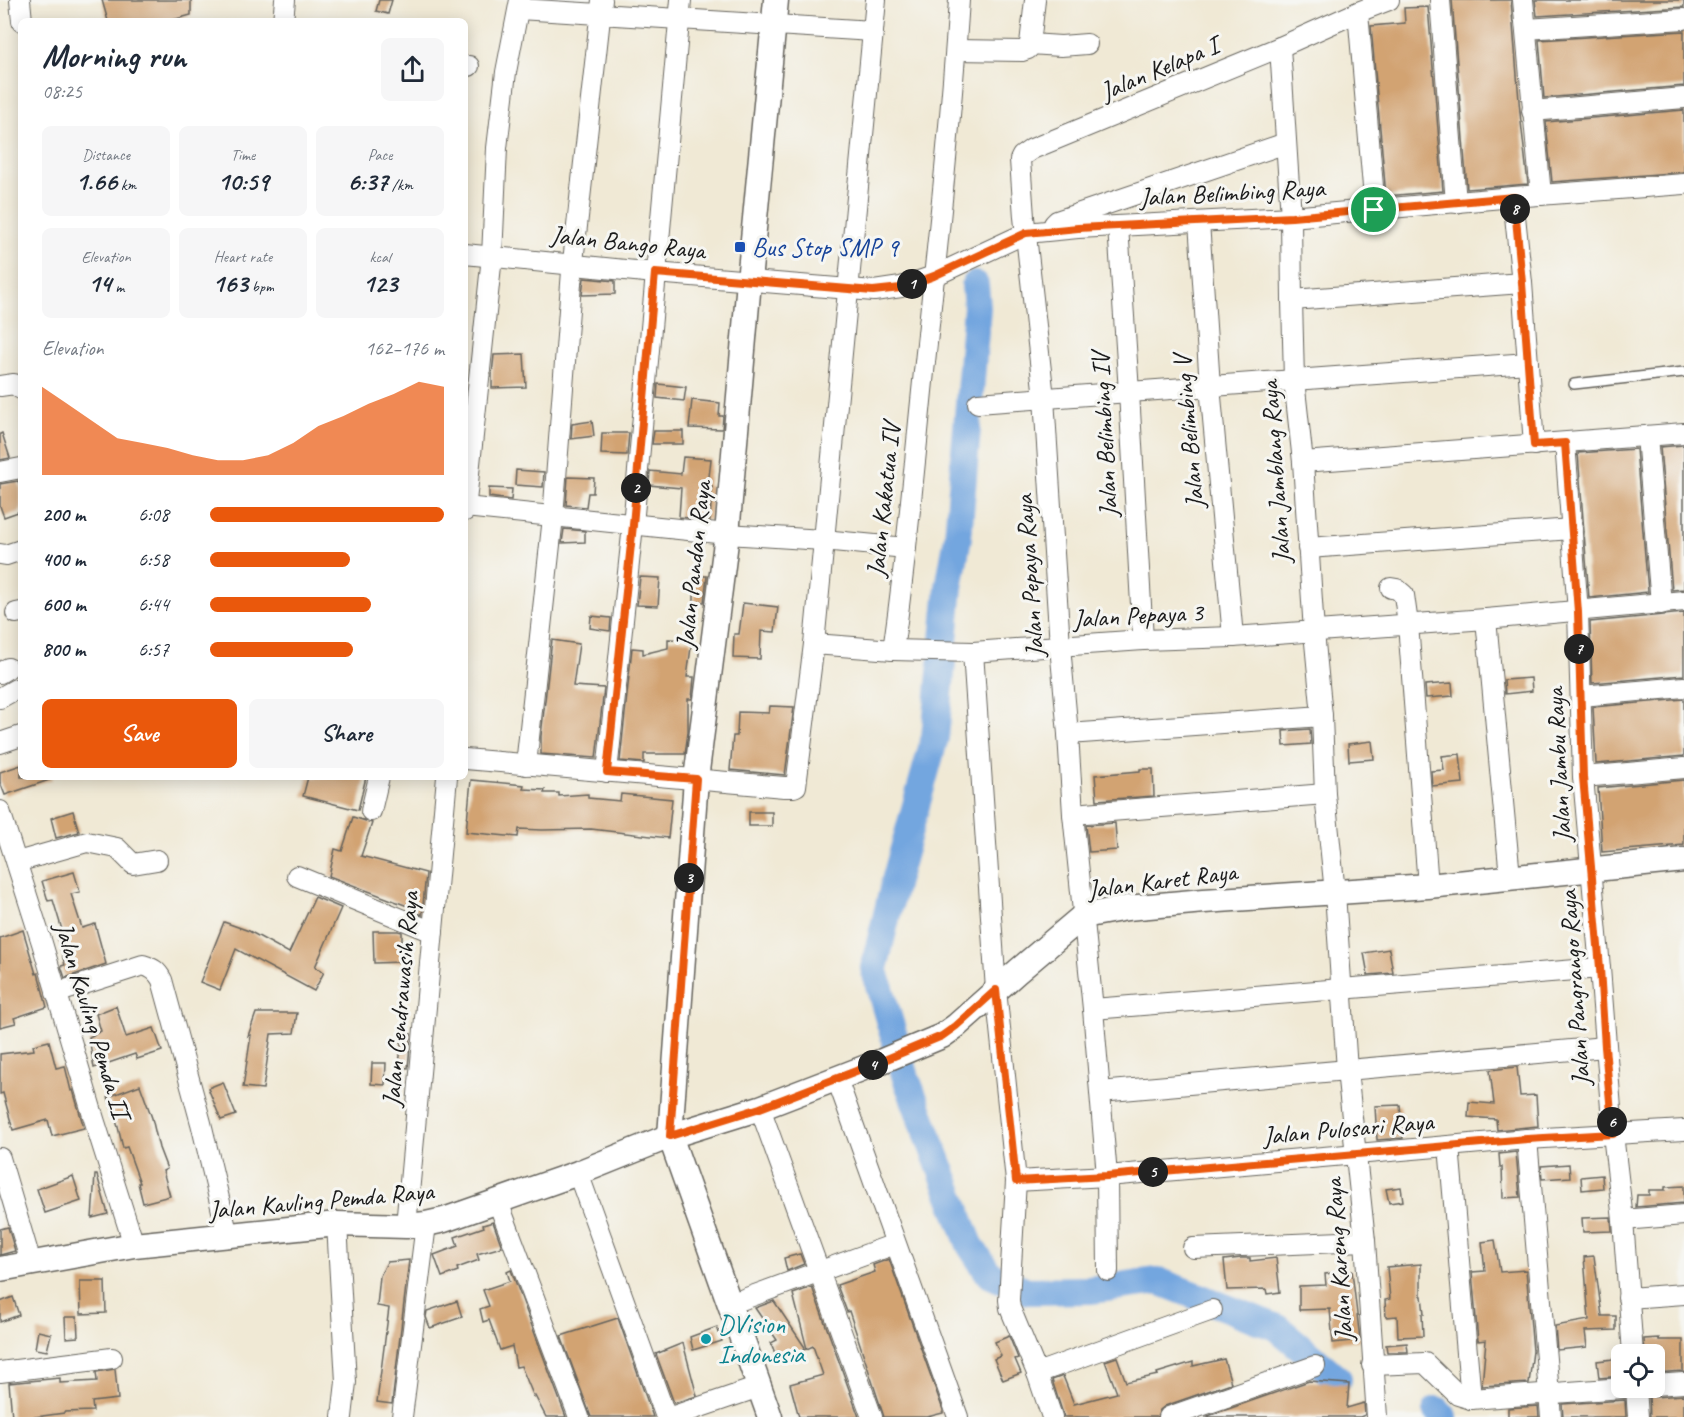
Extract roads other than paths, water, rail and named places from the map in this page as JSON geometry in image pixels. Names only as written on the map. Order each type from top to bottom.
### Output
[{"type":"street","points":[[20,0],[22,18]]},
{"type":"street","points":[[283,18],[285,0]]},
{"type":"street","name":"Jalan Pandan Raya","points":[[670,1136],[696,779],[727,534],[776,0]]},
{"type":"street","points":[[468,759],[784,787],[796,786],[814,644],[876,0]]},
{"type":"street","name":"Jalan Kakatua IV","points":[[893,650],[906,548],[934,276],[959,0]]},
{"type":"street","points":[[956,51],[1022,51],[1028,49],[1035,0]]},
{"type":"street","name":"Jalan Kelapa I","points":[[1026,233],[1019,165],[1027,152],[1389,0]]},
{"type":"street","points":[[1440,0],[1456,203]]},
{"type":"street","points":[[1524,0],[1541,195]]},
{"type":"street","points":[[468,480],[492,256],[497,147],[506,72],[519,4],[681,9],[773,26],[873,31]]},
{"type":"street","points":[[526,765],[553,517],[572,264],[601,7]]},
{"type":"street","points":[[607,772],[633,525],[681,9]]},
{"type":"street","points":[[1358,12],[1374,210]]},
{"type":"street","points":[[1526,29],[1684,19]]},
{"type":"street","points":[[1030,44],[1061,46],[1087,44]]},
{"type":"street","name":"Jalan Jamblang Raya","points":[[1280,47],[1292,217],[1294,380],[1303,462],[1322,716],[1325,794],[1335,893]]},
{"type":"street","points":[[1532,111],[1684,98]]},
{"type":"street","points":[[1049,230],[1057,221],[1286,143]]},
{"type":"street","name":"Jalan Belimbing Raya","points":[[1026,233],[1292,217],[1684,184]]},
{"type":"street","points":[[1514,197],[1534,445]]},
{"type":"street","name":"Jalan Belimbing V","points":[[1199,222],[1210,386],[1233,637]]},
{"type":"street","name":"Jalan Belimbing IV","points":[[1118,226],[1130,392],[1143,640]]},
{"type":"street","name":"Jalan Bango Raya","points":[[468,254],[873,291],[889,290],[934,276],[1026,233]]},
{"type":"street","name":"Jalan Pepaya Raya","points":[[1026,233],[1044,398],[1073,814],[1107,1176],[1108,1270]]},
{"type":"street","points":[[1292,300],[1522,283]]},
{"type":"street","points":[[978,403],[1528,363]]},
{"type":"street","points":[[1303,462],[1684,433]]},
{"type":"street","points":[[1647,436],[1661,604]]},
{"type":"street","name":"Jalan Jambu Raya","points":[[1565,443],[1578,612],[1583,777],[1592,869]]},
{"type":"street","points":[[0,472],[18,469]]},
{"type":"street","points":[[468,508],[727,534],[906,548]]},
{"type":"street","points":[[1308,548],[1572,529]]},
{"type":"street","points":[[0,554],[6,555],[18,551]]},
{"type":"street","points":[[1391,588],[1397,589],[1404,595],[1408,624],[1428,886]]},
{"type":"street","name":"Jalan Pepaya 3","points":[[893,650],[964,653],[1143,640],[1314,632],[1578,612],[1684,601]]},
{"type":"street","points":[[1486,619],[1510,877]]},
{"type":"street","points":[[814,644],[893,650]]},
{"type":"street","points":[[964,653],[1016,1181],[1009,1300],[1010,1308],[1037,1373],[1052,1417]]},
{"type":"street","points":[[1581,696],[1684,687]]},
{"type":"street","points":[[1068,734],[1322,716]]},
{"type":"street","points":[[0,743],[18,737]]},
{"type":"street","points":[[1583,777],[1684,768]]},
{"type":"street","points":[[371,811],[378,780]]},
{"type":"street","name":"Jalan Cendrawasih Raya","points":[[402,1417],[433,932],[447,780]]},
{"type":"street","points":[[1073,814],[1325,794]]},
{"type":"street","name":"Jalan Kavling Pemda II","points":[[2,822],[17,862],[135,1245]]},
{"type":"street","points":[[17,862],[87,842],[117,848],[133,864],[158,860]]},
{"type":"street","name":"Jalan Karet Raya","points":[[670,1136],[760,1108],[942,1036],[1083,916],[1127,908],[1203,900],[1428,886],[1684,860]]},
{"type":"street","name":"Jalan Pangrango Raya","points":[[1592,869],[1605,1047],[1623,1220],[1632,1344]]},
{"type":"street","points":[[297,876],[433,932]]},
{"type":"street","name":"Jalan Kareng Raya","points":[[1335,893],[1347,1070],[1376,1364],[1376,1412]]},
{"type":"street","points":[[56,993],[143,965],[158,972],[201,1123],[228,1236]]},
{"type":"street","points":[[1093,1009],[1600,968]]},
{"type":"street","points":[[1100,1092],[1605,1047]]},
{"type":"street","points":[[837,1079],[958,1417]]},
{"type":"street","points":[[760,1108],[872,1417]]},
{"type":"street","name":"Jalan Pulosari Raya","points":[[1016,1181],[1107,1176],[1527,1139],[1684,1130]]},
{"type":"street","points":[[670,1136],[770,1417]]},
{"type":"street","name":"Jalan Kavling Pemda Raya","points":[[0,1269],[135,1245],[337,1224],[416,1225],[444,1220],[578,1173],[670,1136]]},
{"type":"street","points":[[1527,1139],[1551,1417]]},
{"type":"street","points":[[1449,1146],[1471,1399]]},
{"type":"street","points":[[0,1158],[31,1263]]},
{"type":"street","points":[[578,1173],[666,1417]]},
{"type":"street","points":[[498,1202],[579,1417]]},
{"type":"street","points":[[1623,1220],[1684,1215]]},
{"type":"street","points":[[337,1224],[346,1382],[342,1417]]},
{"type":"street","points":[[1193,1248],[1365,1241]]},
{"type":"street","points":[[730,1304],[895,1244]]},
{"type":"street","points":[[1628,1298],[1684,1294]]},
{"type":"street","points":[[1037,1373],[1212,1310]]},
{"type":"street","points":[[0,1372],[112,1358]]},
{"type":"street","points":[[1376,1364],[1425,1363],[1458,1395],[1471,1399],[1611,1389]]},
{"type":"street","points":[[1169,1417],[1315,1366]]},
{"type":"street","points":[[1665,1384],[1684,1383]]},
{"type":"street","points":[[671,1417],[759,1387]]},
{"type":"street","points":[[1637,1398],[1638,1417]]},
{"type":"lane","points":[[1574,384],[1684,372]]},
{"type":"waterway","points":[[975,285],[977,307],[958,537],[949,587],[935,737],[895,881],[874,968],[906,1078],[970,1245],[989,1274],[1027,1291],[1090,1290],[1158,1281],[1278,1328],[1338,1379]]},
{"type":"waterway","points":[[1437,1410],[1444,1417]]},
{"type":"place","name":"Bus Stop SMP 9","points":[[740,247]]},
{"type":"place","name":"DVision Indonesia","points":[[706,1339]]}]
